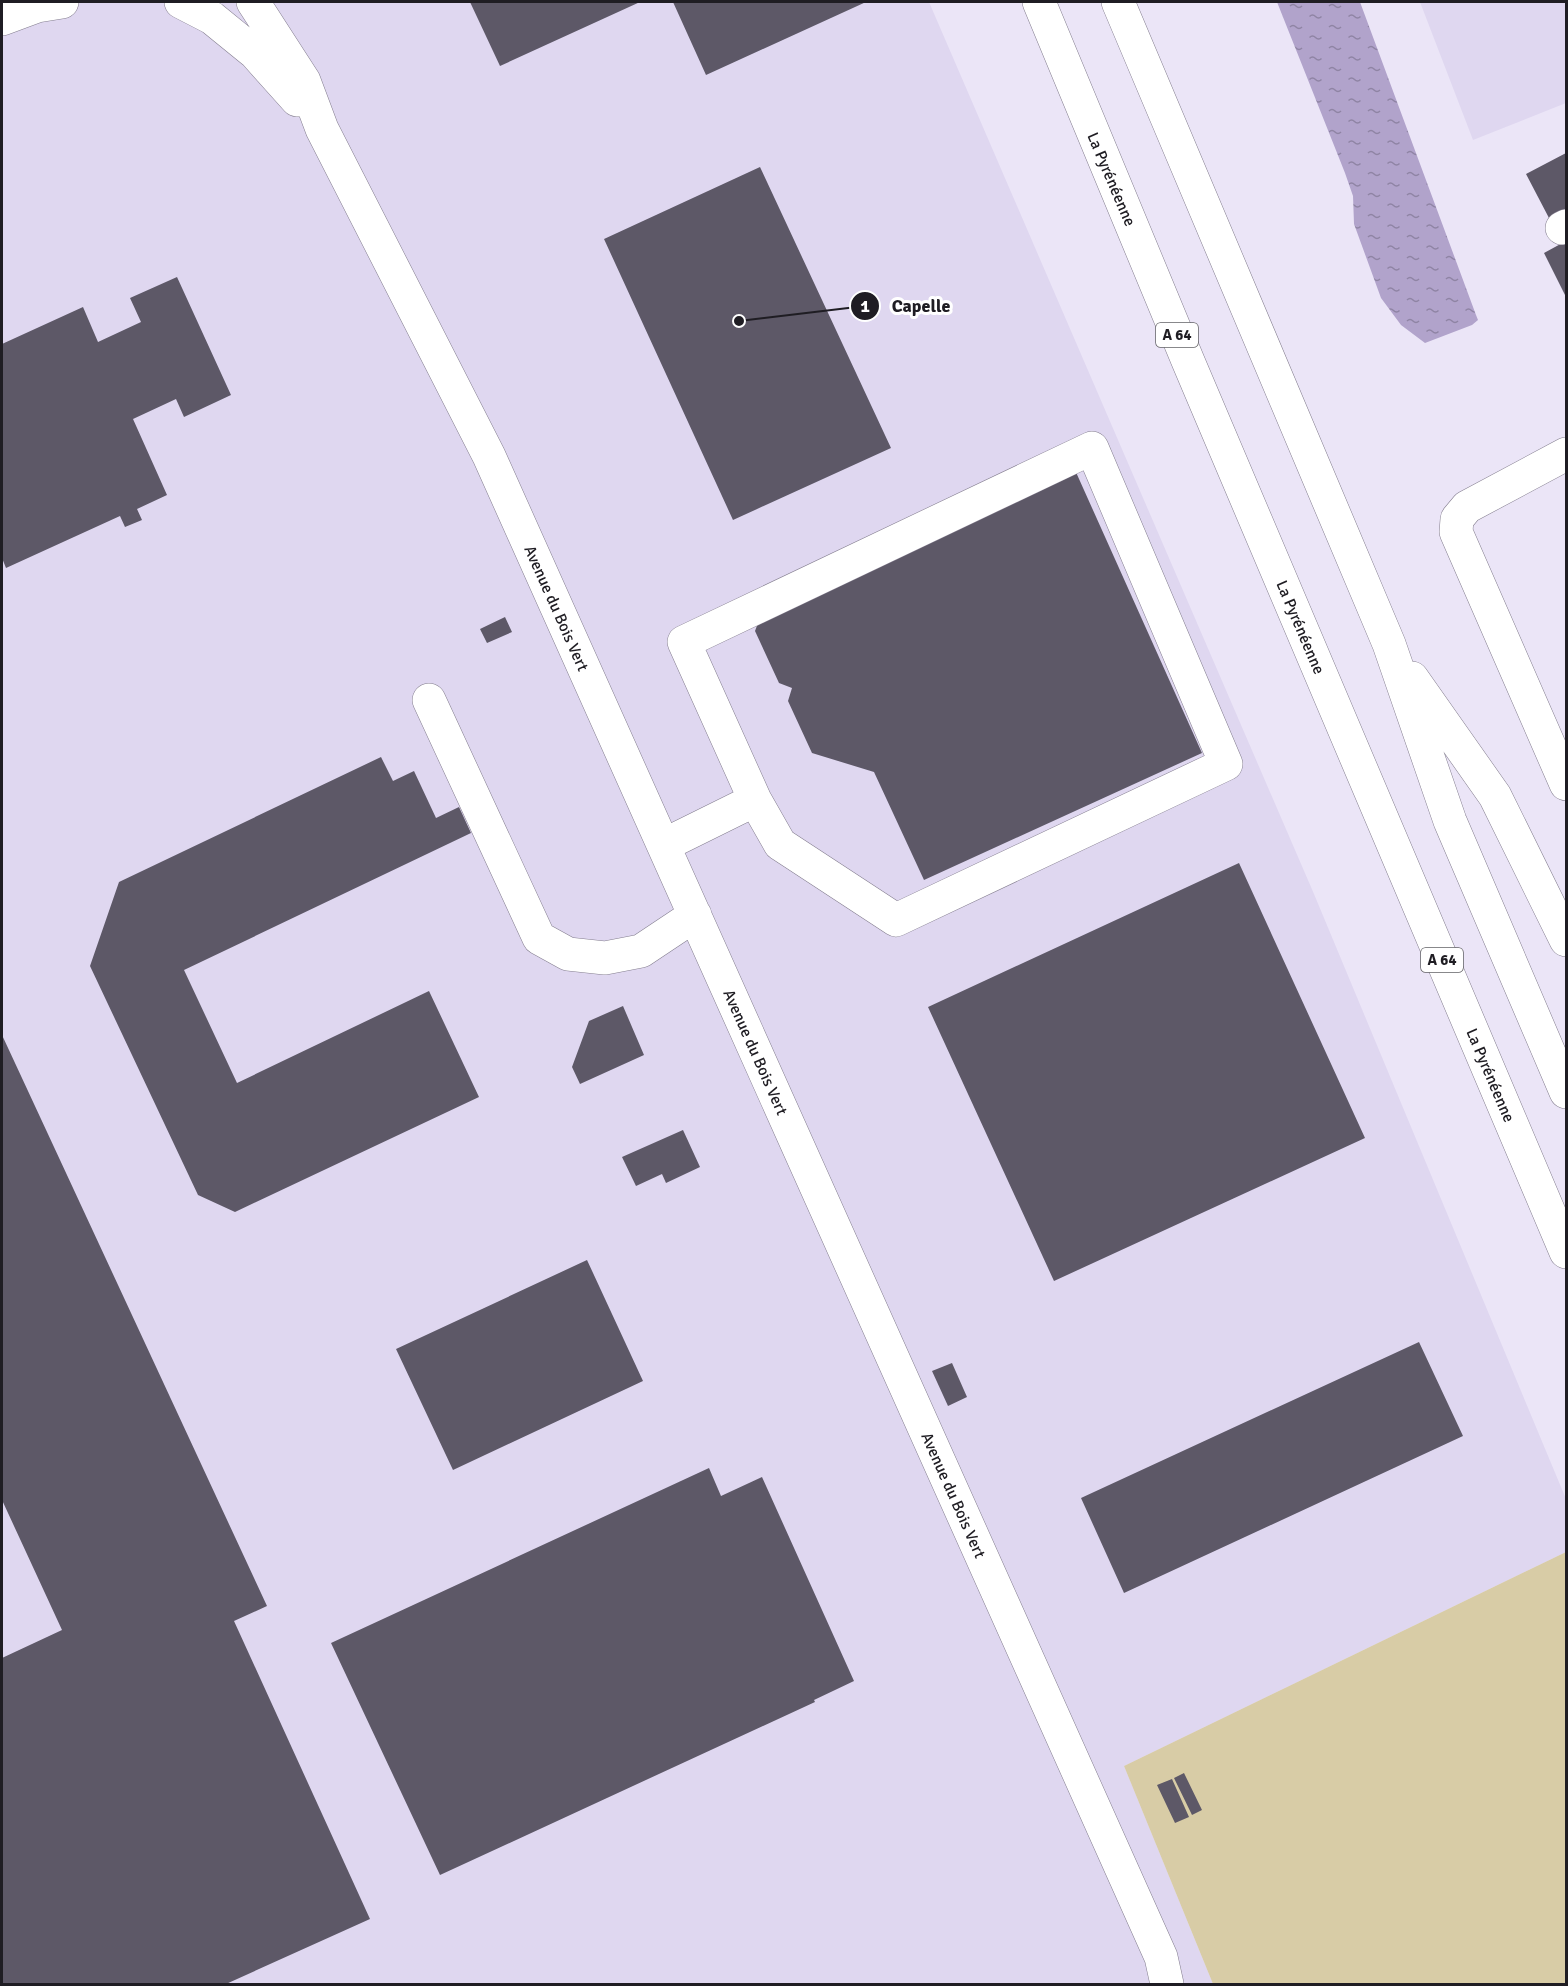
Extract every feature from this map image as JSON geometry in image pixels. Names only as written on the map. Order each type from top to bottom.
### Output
[{"type":"main road","points":[[2,10],[9,2]]},
{"type":"main road","points":[[2,19],[37,6],[62,2]]},
{"type":"main road","name":"Avenue du Bois Vert","points":[[181,2],[212,18],[255,54],[322,129]]},
{"type":"main road","name":"Avenue du Bois Vert","points":[[253,2],[304,81],[322,129],[489,456],[1161,1957],[1167,1984]]},
{"type":"main road","name":"La Pyrénéenne","points":[[1039,2],[1188,361],[1566,1252]]},
{"type":"main road","points":[[1118,2],[1389,644],[1450,821],[1566,1092]]},
{"type":"main road","points":[[1092,448],[1226,764],[896,920],[780,844],[755,800],[684,642],[1092,448]]},
{"type":"main road","points":[[1566,454],[1467,507],[1457,519],[1456,532],[1566,784]]},
{"type":"main road","points":[[1389,644],[1494,796],[1566,940]]},
{"type":"main road","points":[[429,700],[539,938],[568,954],[605,958],[641,951],[694,915]]},
{"type":"main road","points":[[664,845],[755,800]]},
{"type":"shaded area","points":[[2,2],[929,2],[1314,894],[1566,1499],[1566,1552],[1124,1766],[1213,1984],[2,1984]]},
{"type":"shaded area","points":[[1420,2],[1566,2],[1566,103],[1473,140]]},
{"type":"shaded area","points":[[1566,1552],[1566,1984],[1213,1984],[1124,1766]]},
{"type":"water","points":[[1277,2],[1360,2],[1478,320],[1472,325],[1425,343],[1401,325],[1381,298],[1354,224],[1353,196],[1345,173]]},
{"type":"building","points":[[470,2],[640,2],[500,66]]},
{"type":"building","points":[[673,2],[866,2],[706,75]]},
{"type":"building","points":[[1566,153],[1566,209],[1549,218],[1526,174]]},
{"type":"building","points":[[760,167],[891,448],[733,520],[604,239]]},
{"type":"building","points":[[1566,241],[1566,297],[1544,253]]},
{"type":"building","points":[[177,277],[231,395],[184,417],[176,399],[133,419],[167,495],[137,509],[142,520],[125,527],[120,516],[6,568],[2,558],[2,344],[83,307],[98,342],[141,322],[130,298]]},
{"type":"building","points":[[1075,470],[1202,753],[924,880],[874,772],[812,753],[788,701],[792,688],[779,683],[755,631],[761,615]]},
{"type":"building","points":[[505,617],[512,632],[487,643],[480,629]]},
{"type":"building","points":[[381,757],[393,781],[414,771],[436,818],[459,807],[471,833],[184,970],[237,1083],[429,991],[479,1097],[235,1212],[198,1195],[90,966],[119,882]]},
{"type":"building","points":[[1239,863],[1365,1138],[1054,1281],[928,1007]]},
{"type":"building","points":[[623,1006],[644,1055],[580,1084],[572,1067],[589,1021]]},
{"type":"building","points":[[2,1035],[267,1606],[234,1621],[370,1919],[226,1984],[2,1984],[2,1658],[62,1630],[2,1500]]},
{"type":"building","points":[[683,1130],[700,1167],[666,1183],[662,1174],[636,1186],[622,1157]]},
{"type":"building","points":[[587,1260],[643,1381],[453,1470],[396,1349]]},
{"type":"building","points":[[1419,1342],[1463,1436],[1124,1593],[1081,1498]]},
{"type":"building","points":[[952,1363],[967,1397],[948,1406],[932,1371]]},
{"type":"building","points":[[709,1468],[721,1496],[762,1477],[854,1681],[814,1700],[815,1702],[440,1875],[331,1643]]},
{"type":"building","points":[[1184,1773],[1202,1810],[1192,1815],[1174,1778]]},
{"type":"building","points":[[1172,1779],[1189,1817],[1175,1823],[1157,1785]]},
{"type":"place","name":"Capelle","points":[[739,321]]}]
